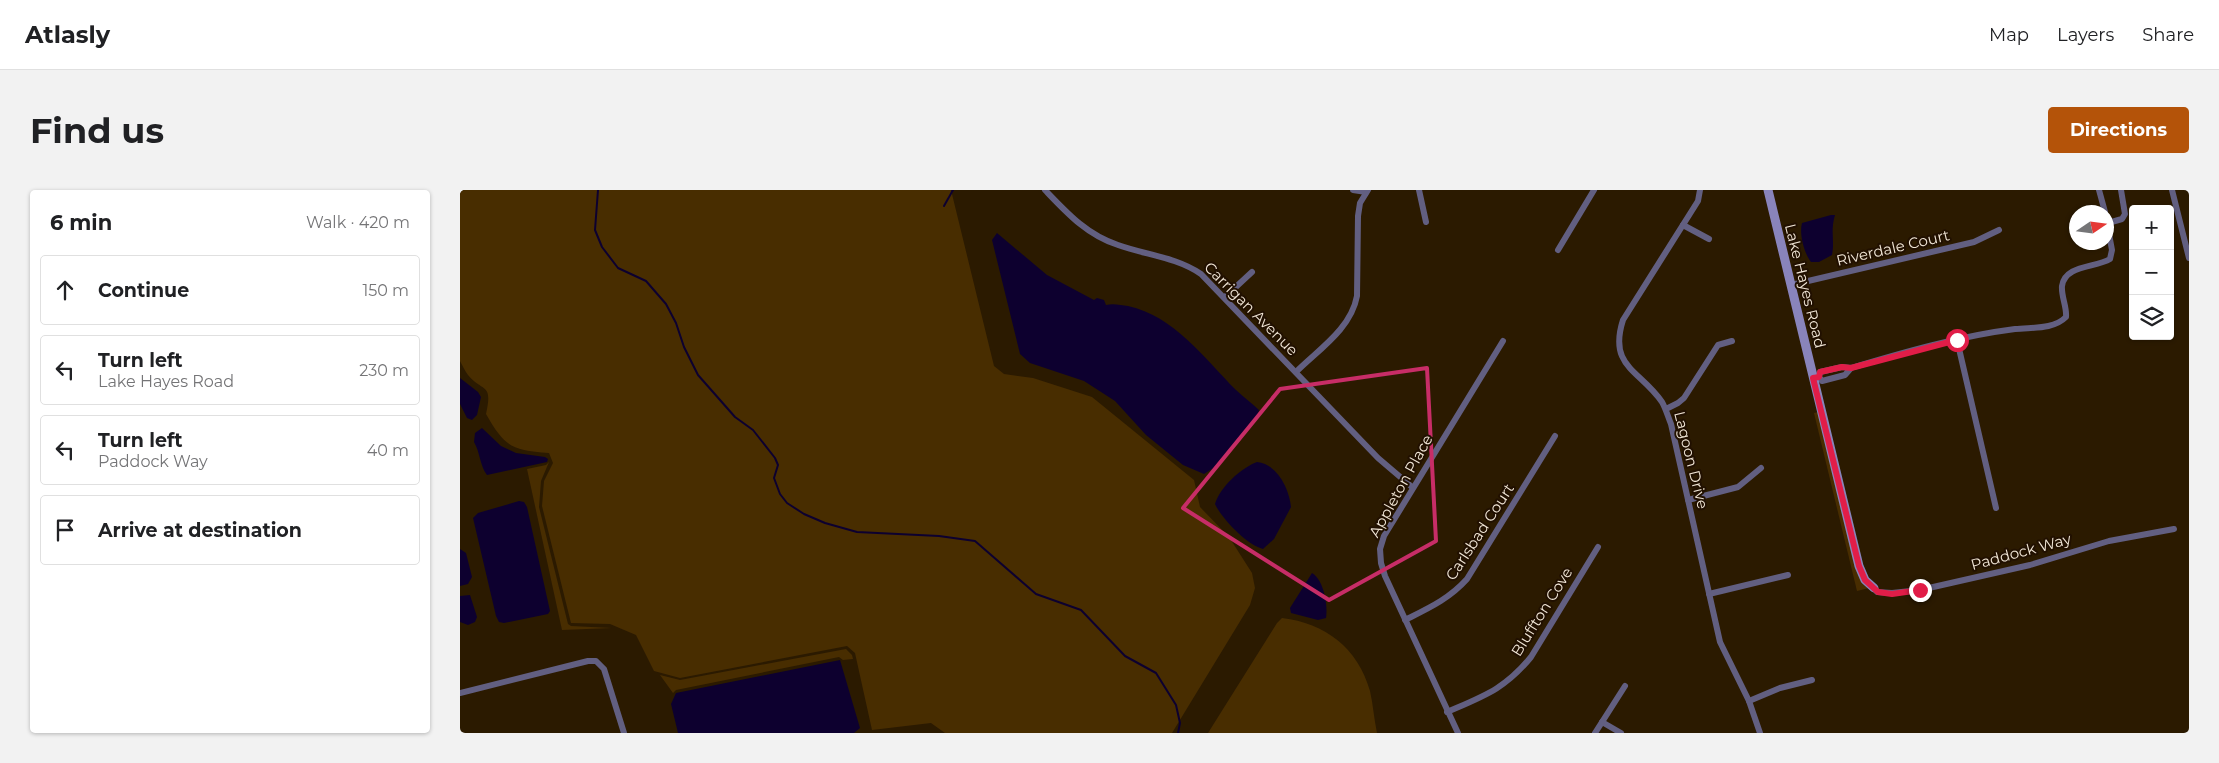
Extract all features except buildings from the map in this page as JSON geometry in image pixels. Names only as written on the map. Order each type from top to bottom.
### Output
[{"type":"street","name":"Carrigan Avenue","points":[[1045,190],[1067,214],[1097,236],[1118,245],[1191,267],[1201,274],[1378,458],[1412,487]]},
{"type":"street","points":[[1296,372],[1346,324],[1355,307],[1357,296],[1358,216],[1360,203],[1367,191],[1353,190]]},
{"type":"street","points":[[1419,190],[1426,222]]},
{"type":"street","points":[[1558,250],[1594,190]]},
{"type":"street","name":"Lagoon Drive","points":[[1700,190],[1698,201],[1623,320],[1618,342],[1625,364],[1656,395],[1666,409],[1720,642],[1749,701],[1760,733]]},
{"type":"street","name":"Lake Hayes Road","points":[[1768,190],[1816,378],[1859,566],[1865,580],[1874,588]]},
{"type":"street","points":[[2099,190],[2103,205]]},
{"type":"street","points":[[2114,220],[2122,219],[2125,214],[2121,190]]},
{"type":"street","points":[[2172,190],[2189,258]]},
{"type":"street","points":[[1683,225],[1709,239]]},
{"type":"street","name":"Riverdale Court","points":[[1791,285],[1974,242],[1998,230]]},
{"type":"street","points":[[1816,378],[1820,372],[1842,367],[1851,368],[1957,340],[2059,324],[2066,317],[2062,288],[2065,276],[2071,272],[2103,263],[2110,259],[2112,250]]},
{"type":"street","points":[[1225,297],[1252,272]]},
{"type":"street","points":[[1957,340],[1996,508]]},
{"type":"street","name":"Appleton Place","points":[[1458,733],[1385,576],[1380,549],[1384,536],[1412,487],[1503,341]]},
{"type":"street","points":[[1666,409],[1684,398],[1718,345],[1732,342]]},
{"type":"street","name":"Carlsbad Court","points":[[1405,620],[1442,602],[1467,579],[1555,436]]},
{"type":"street","points":[[1688,500],[1738,487],[1761,468]]},
{"type":"street","name":"Paddock Way","points":[[1874,588],[1878,592],[1892,594],[1920,590],[2030,565],[2109,541],[2174,529]]},
{"type":"street","name":"Bluffton Cove","points":[[1447,712],[1489,694],[1505,685],[1519,672],[1531,657],[1598,547]]},
{"type":"street","points":[[1709,594],[1788,576]]},
{"type":"street","points":[[460,693],[588,661],[596,661],[604,669],[624,733]]},
{"type":"street","points":[[1749,701],[1780,688],[1812,680]]},
{"type":"street","points":[[1595,733],[1625,686]]},
{"type":"street","points":[[1602,722],[1621,733]]},
{"type":"highlighted area","points":[[1427,368],[1436,541],[1329,600],[1183,508],[1280,389]]},
{"type":"shaded area","points":[[460,190],[951,190],[994,366],[1004,374],[1033,378],[1092,397],[1194,480],[1200,507],[1229,537],[1252,573],[1255,588],[1250,605],[1172,733],[945,733],[931,723],[872,730],[855,653],[847,646],[680,678],[654,671],[636,635],[610,624],[571,623],[542,506],[544,481],[553,463],[549,453],[517,448],[504,440],[486,414],[488,404],[487,392],[473,381],[460,361]]},
{"type":"shaded area","points":[[1835,215],[1832,255],[1819,262],[1811,262],[1806,254],[1803,243],[1802,223]]},
{"type":"shaded area","points":[[997,233],[1047,275],[1094,300],[1097,298],[1104,300],[1106,305],[1128,306],[1145,311],[1160,319],[1187,340],[1236,390],[1259,410],[1257,418],[1218,465],[1204,474],[1183,465],[1146,435],[1115,401],[1084,381],[1030,363],[1020,354],[992,240]]},
{"type":"shaded area","points":[[460,378],[478,392],[481,397],[477,415],[472,420],[467,418],[460,404]]},
{"type":"shaded area","points":[[1818,412],[1869,588],[1857,591],[1814,413]]},
{"type":"shaded area","points":[[482,428],[501,446],[516,453],[545,457],[548,459],[547,462],[487,475],[474,442],[475,433]]},
{"type":"shaded area","points":[[549,462],[541,481],[539,507],[568,624],[571,626],[612,628],[562,630],[527,469],[546,465]]},
{"type":"shaded area","points":[[1257,462],[1270,467],[1281,478],[1288,492],[1291,507],[1274,539],[1263,549],[1257,547],[1236,531],[1223,517],[1215,504],[1221,491],[1232,479],[1244,469]]},
{"type":"shaded area","points":[[519,501],[524,502],[527,507],[550,611],[548,614],[504,623],[499,622],[496,616],[473,518],[478,513]]},
{"type":"shaded area","points":[[460,549],[466,553],[472,577],[468,584],[460,586]]},
{"type":"shaded area","points":[[1312,573],[1320,581],[1326,600],[1326,618],[1318,620],[1291,613],[1290,608]]},
{"type":"shaded area","points":[[470,595],[477,617],[475,622],[468,625],[460,622],[460,596]]},
{"type":"shaded area","points":[[1282,618],[1312,625],[1338,640],[1348,650],[1365,676],[1370,691],[1377,733],[1208,733]]},
{"type":"shaded area","points":[[846,649],[853,659],[843,660],[839,657],[676,690],[673,693],[660,675],[680,680]]},
{"type":"shaded area","points":[[840,660],[860,728],[854,733],[678,733],[671,704],[676,693]]},
{"type":"waterway","points":[[598,190],[595,230],[602,247],[618,268],[646,281],[666,304],[698,375],[735,417],[753,430],[775,458],[778,465],[774,478],[780,494],[787,503],[804,514],[825,523],[857,532],[939,536],[975,541],[1036,594],[1081,610],[1125,656],[1156,673],[1176,705],[1180,723],[1178,733]]},
{"type":"waterway","points":[[944,206],[953,190]]},
{"type":"route","points":[[1920,590],[1892,594],[1878,592],[1865,580],[1859,566],[1813,378],[1819,377],[1820,372],[1842,367],[1851,368],[1957,340]]}]
